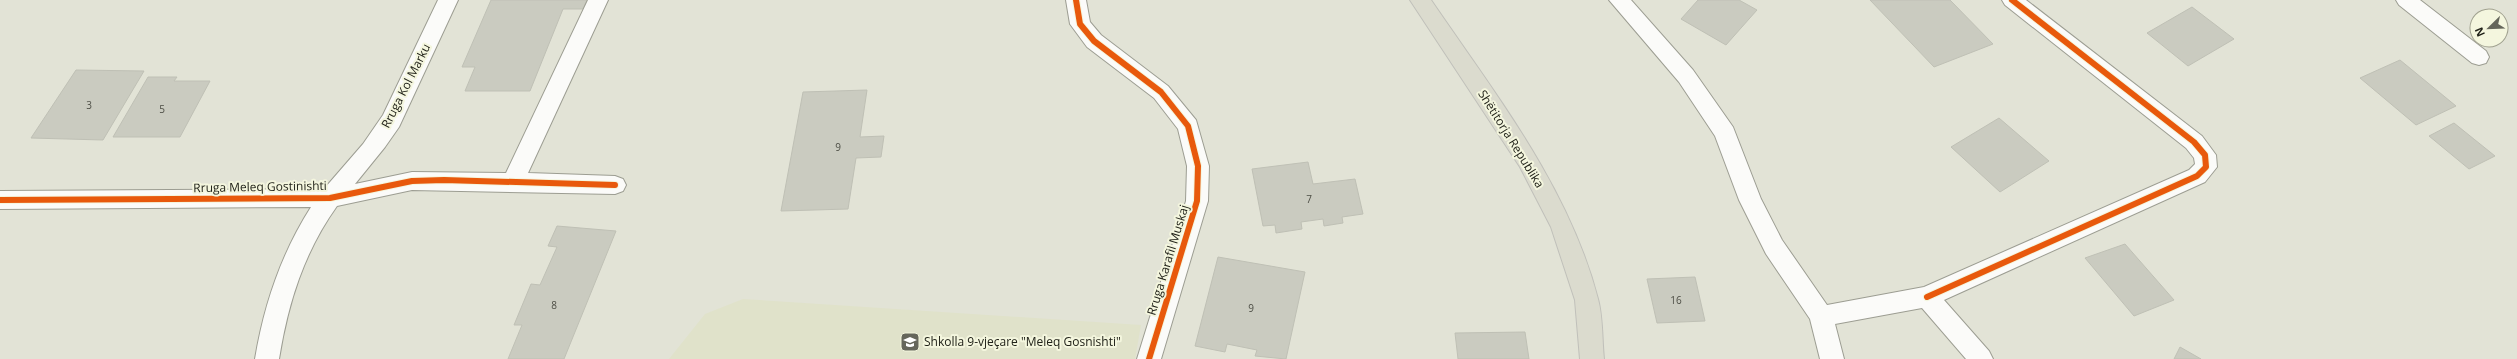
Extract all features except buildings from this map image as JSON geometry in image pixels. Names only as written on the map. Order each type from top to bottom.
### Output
[{"type":"main road","name":"Shëtitorja Republika","points":[[1420,0],[1528,161],[1562,226],[1587,300],[1592,359]]},
{"type":"street","name":"Rruga Kol Marku","points":[[267,359],[270,332],[296,253],[330,198],[370,151],[391,121],[448,0]]},
{"type":"street","points":[[513,182],[598,0]]},
{"type":"street","name":"Rruga Karafil Muskaj","points":[[1076,0],[1080,24],[1094,41],[1161,92],[1188,126],[1198,166],[1198,201],[1149,359]]},
{"type":"street","points":[[1619,0],[1686,76],[1725,133],[1750,200],[1774,247],[1821,316],[1832,359]]},
{"type":"street","points":[[1821,316],[1927,297],[2197,176],[2206,167],[2205,155],[2194,142],[2012,0]]},
{"type":"street","points":[[2406,0],[2479,58]]},
{"type":"street","name":"Rruga Meleq Gostinishti","points":[[0,200],[330,198],[412,181],[614,185]]},
{"type":"street","points":[[1927,297],[1981,359]]},
{"type":"shaded area","name":"Shkolla 9-vjeçare \"Meleq Gosnishti\"","points":[[743,299],[1141,325],[1135,359],[669,359],[705,314]]},
{"type":"cycle path","points":[[1076,0],[1080,24],[1094,41],[1161,92],[1188,126],[1198,166],[1197,201],[1149,359]]},
{"type":"cycle path","points":[[1927,297],[2197,176],[2206,167],[2205,155],[2194,142],[2012,0]]},
{"type":"cycle path","points":[[0,200],[330,198],[412,181],[444,180],[615,185]]},
{"type":"place","name":"Shkolla 9-vjeçare \"Meleq Gosnishti\"","points":[[910,342]]}]
